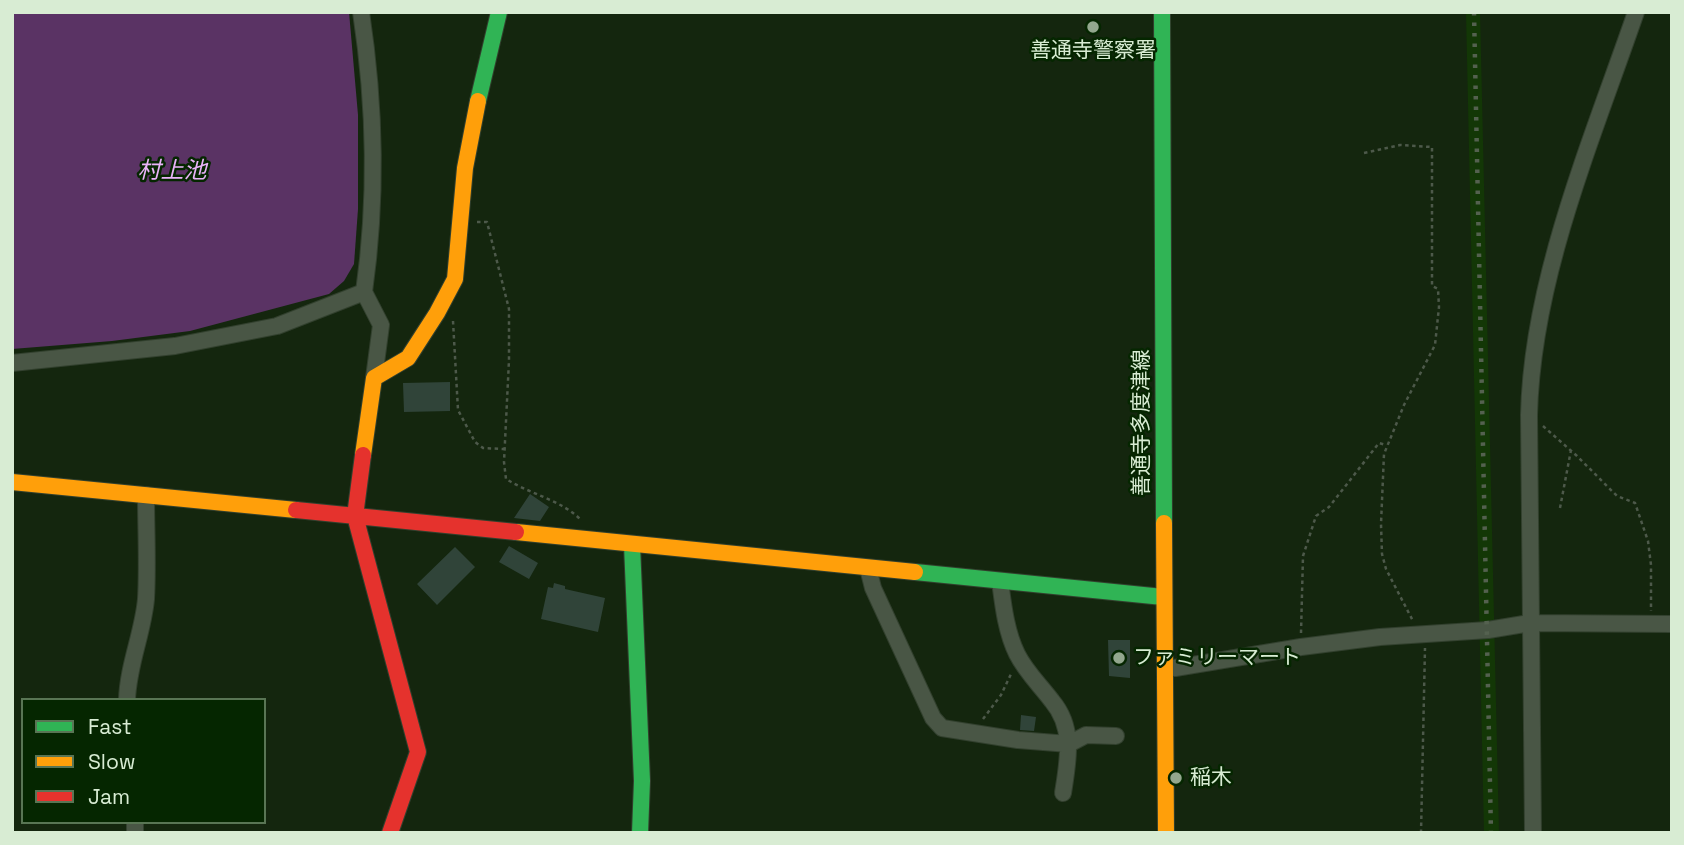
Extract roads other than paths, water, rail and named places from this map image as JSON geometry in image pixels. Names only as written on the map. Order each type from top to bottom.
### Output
[{"type":"street","points":[[360,12],[366,46],[372,134],[372,236],[365,292],[381,325],[355,516],[418,752],[390,833]]},
{"type":"street","points":[[374,378],[408,358],[455,279],[465,168],[486,61],[499,12]]},
{"type":"street","name":"善通寺多度津線","points":[[1162,12],[1166,833]]},
{"type":"street","points":[[1533,833],[1529,415],[1531,373],[1539,320],[1561,232],[1636,12]]},
{"type":"street","points":[[12,363],[174,346],[277,326],[365,292]]},
{"type":"street","points":[[12,482],[1163,597]]},
{"type":"street","points":[[127,698],[127,680],[138,643],[146,599],[146,495]]},
{"type":"street","points":[[632,545],[642,781],[640,833]]},
{"type":"street","points":[[868,568],[873,588],[933,718],[942,728],[1018,740],[1069,744],[1086,735],[1116,736]]},
{"type":"street","points":[[1000,581],[1004,611],[1017,655],[1060,712],[1067,728],[1069,744],[1063,793]]},
{"type":"street","points":[[1165,667],[1175,668],[1301,647],[1531,623],[1672,624]]},
{"type":"water","name":"村上池","points":[[12,12],[349,12],[358,115],[358,209],[354,264],[344,281],[329,294],[190,331],[112,341],[12,349]]},
{"type":"railway","points":[[1474,12],[1491,833]]},
{"type":"place","name":"善通寺警察署","points":[[1093,27]]},
{"type":"place","name":"ファミリーマート","points":[[1119,658]]},
{"type":"place","name":"稲木","points":[[1176,778]]}]
